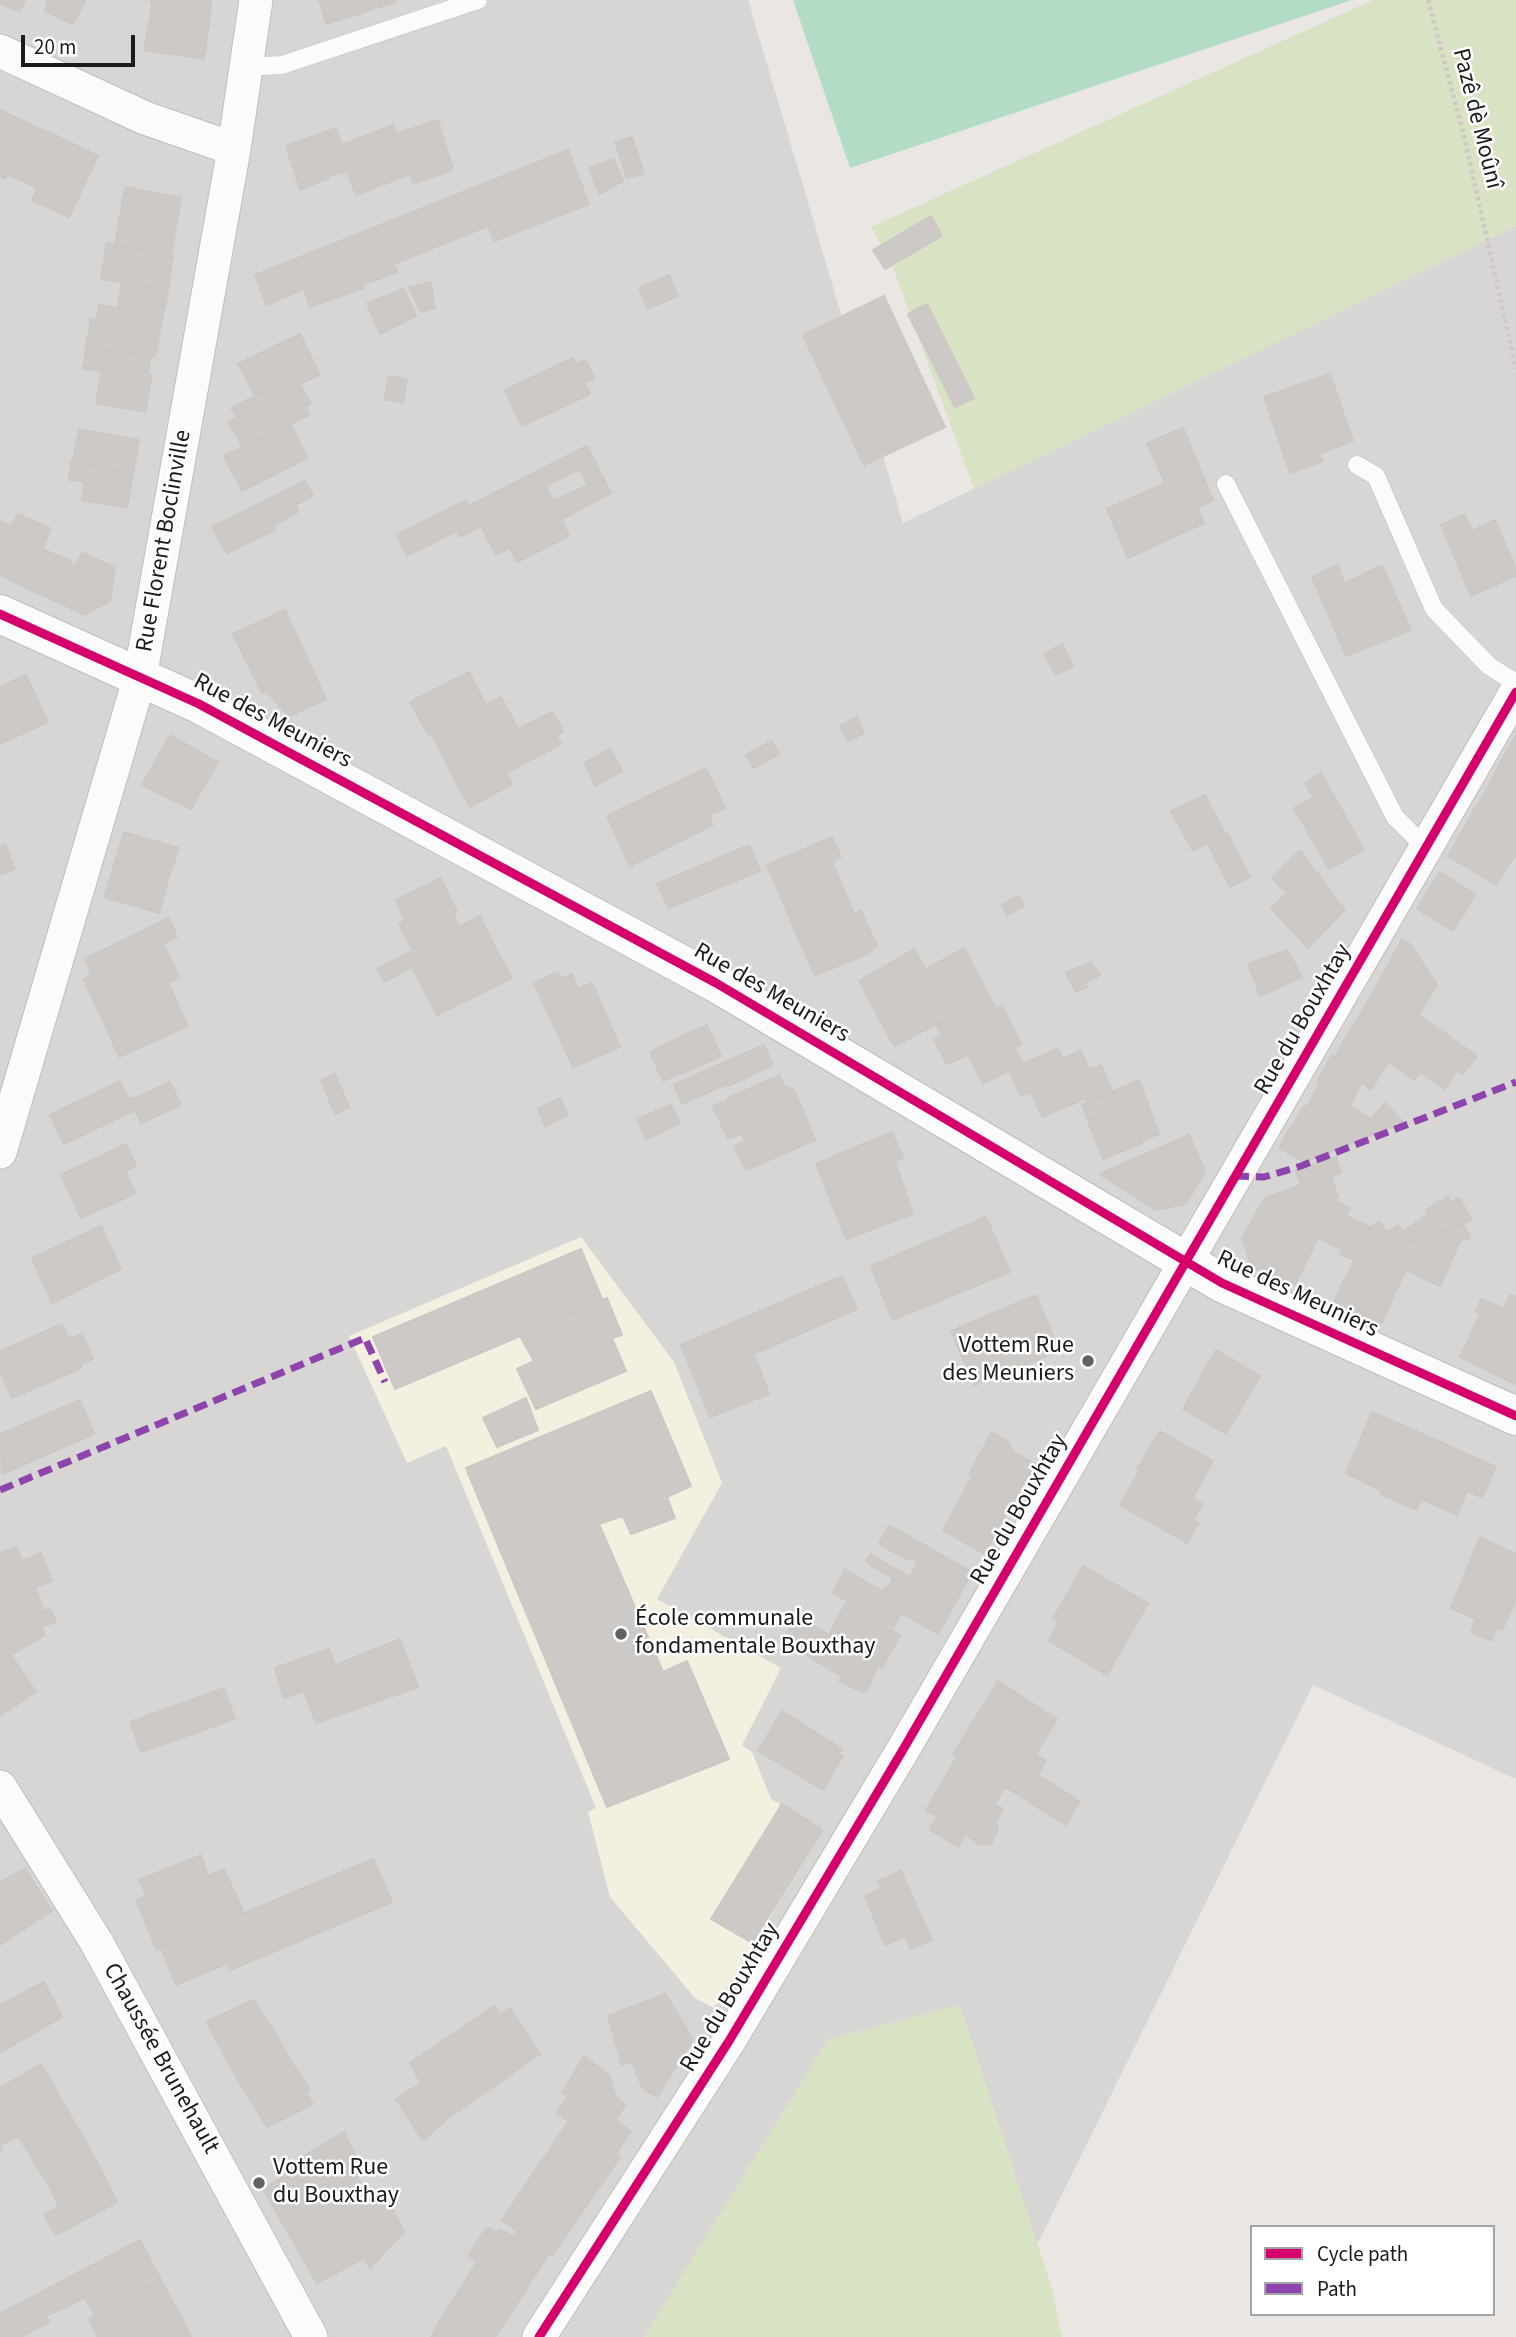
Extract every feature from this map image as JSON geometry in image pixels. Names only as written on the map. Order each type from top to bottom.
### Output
[{"type":"street","name":"Rue Florent Boclinville","points":[[0,1152],[140,677],[234,149],[256,0]]},
{"type":"street","points":[[0,51],[145,118],[234,149]]},
{"type":"street","name":"Rue des Meuniers","points":[[0,614],[199,704],[716,983],[1222,1283],[1516,1416]]},
{"type":"street","name":"Rue du Bouxhtay","points":[[539,2337],[729,2041],[904,1748],[1516,692]]},
{"type":"street","name":"Chaussée Brunehault","points":[[0,1787],[97,1943],[312,2337]]},
{"type":"lane","points":[[245,67],[282,65],[478,0]]},
{"type":"lane","points":[[1357,466],[1376,476],[1434,608],[1489,666],[1516,683]]},
{"type":"lane","points":[[1226,484],[1395,817],[1426,848]]},
{"type":"shaded area","points":[[0,0],[748,0],[903,523],[1516,226],[1516,1779],[1313,1685],[1039,2241],[966,2337],[0,2337]]},
{"type":"shaded area","name":"École communale fondamentale Bouxthay","points":[[581,1237],[674,1362],[722,1483],[657,1599],[781,1668],[742,1745],[752,1752],[771,1799],[824,1830],[714,2008],[695,1998],[610,1897],[588,1812],[596,1808],[446,1446],[407,1463],[349,1336]]},
{"type":"green space","points":[[793,0],[1352,0],[850,168]]},
{"type":"green space","points":[[1373,0],[1516,0],[1516,226],[974,489],[891,262],[871,227]]},
{"type":"green space","points":[[960,2005],[1052,2289],[1062,2337],[644,2337],[828,2039]]},
{"type":"building","points":[[0,0],[25,0],[20,11],[0,4]]},
{"type":"building","points":[[47,0],[86,0],[73,24],[45,11]]},
{"type":"building","points":[[151,0],[211,0],[210,16],[152,8]]},
{"type":"building","points":[[319,0],[396,0],[396,2],[326,24]]},
{"type":"building","points":[[152,8],[210,16],[204,59],[144,50]]},
{"type":"building","points":[[0,110],[31,125],[5,179],[0,176]]},
{"type":"building","points":[[438,120],[453,170],[413,183],[396,134]]},
{"type":"building","points":[[31,125],[61,138],[38,188],[7,174]]},
{"type":"building","points":[[393,125],[410,174],[356,195],[347,171],[328,176],[322,159],[344,151],[342,145]]},
{"type":"building","points":[[336,128],[344,151],[322,159],[329,178],[300,190],[286,146]]},
{"type":"building","points":[[632,137],[644,174],[627,178],[615,142]]},
{"type":"building","points":[[61,138],[98,156],[69,217],[32,200]]},
{"type":"building","points":[[568,150],[589,204],[494,241],[488,226],[394,264],[397,272],[362,285],[364,288],[310,307],[304,289],[266,305],[255,275]]},
{"type":"building","points":[[614,159],[623,181],[599,194],[589,168]]},
{"type":"building","points":[[125,187],[181,198],[171,254],[115,245]]},
{"type":"building","points":[[931,216],[942,236],[885,269],[873,250]]},
{"type":"building","points":[[107,243],[173,255],[168,290],[101,279]]},
{"type":"building","points":[[669,275],[678,296],[647,309],[639,288]]},
{"type":"building","points":[[431,282],[435,308],[421,312],[409,287]]},
{"type":"building","points":[[122,283],[168,290],[155,357],[86,347],[91,319],[97,320],[99,305],[118,308]]},
{"type":"building","points":[[404,289],[416,316],[380,334],[367,303]]},
{"type":"building","points":[[884,296],[945,427],[864,465],[803,335]]},
{"type":"building","points":[[927,304],[974,398],[955,407],[908,314]]},
{"type":"building","points":[[300,334],[316,367],[255,395],[238,364]]},
{"type":"building","points":[[86,347],[151,356],[148,375],[152,375],[145,412],[96,403],[102,371],[83,369]]},
{"type":"building","points":[[573,358],[576,364],[586,360],[594,378],[516,414],[505,390]]},
{"type":"building","points":[[316,367],[319,375],[300,384],[311,403],[306,407],[309,415],[243,447],[228,422],[237,418],[231,408]]},
{"type":"building","points":[[1330,374],[1353,441],[1319,454],[1323,461],[1290,473],[1264,397]]},
{"type":"building","points":[[389,376],[407,380],[403,403],[384,399]]},
{"type":"building","points":[[584,382],[590,394],[522,426],[516,414]]},
{"type":"building","points":[[291,425],[307,458],[242,491],[224,456]]},
{"type":"building","points":[[1183,428],[1213,500],[1197,508],[1204,523],[1128,558],[1107,509],[1165,483],[1147,443]]},
{"type":"building","points":[[79,429],[139,440],[133,474],[73,462]]},
{"type":"building","points":[[587,446],[611,493],[562,519],[569,536],[517,562],[509,548],[496,555],[481,526],[471,532],[458,504],[465,500],[469,506]],"holes":[[[580,469],[588,485],[553,501],[546,486]]]},
{"type":"building","points":[[71,461],[133,474],[127,508],[82,500],[85,482],[69,480]]},
{"type":"building","points":[[305,481],[313,496],[295,505],[298,512],[273,526],[275,530],[227,553],[212,527]]},
{"type":"building","points":[[458,504],[471,532],[460,537],[457,531],[407,556],[397,535]]},
{"type":"building","points":[[18,514],[51,529],[25,587],[0,575],[0,521],[12,526]]},
{"type":"building","points":[[1465,514],[1472,531],[1495,520],[1516,569],[1516,576],[1471,596],[1441,525]]},
{"type":"building","points":[[42,549],[71,561],[69,564],[75,567],[82,553],[115,567],[110,601],[85,615],[25,587]]},
{"type":"building","points":[[1338,565],[1344,584],[1382,565],[1411,630],[1346,656],[1312,577]]},
{"type":"building","points":[[285,610],[326,699],[289,716],[266,691],[262,693],[233,634]]},
{"type":"building","points":[[1062,644],[1073,666],[1056,675],[1044,654]]},
{"type":"building","points":[[469,672],[486,705],[428,734],[410,702]]},
{"type":"building","points":[[26,675],[48,722],[0,744],[0,687]]},
{"type":"building","points":[[501,697],[518,729],[552,712],[561,726],[455,781],[431,733]]},
{"type":"building","points":[[857,717],[864,733],[848,741],[840,726]]},
{"type":"building","points":[[561,726],[563,732],[556,735],[561,744],[506,773],[512,784],[470,807],[455,781]]},
{"type":"building","points":[[170,735],[218,762],[191,809],[142,785]]},
{"type":"building","points":[[1516,735],[1516,762],[1504,755]]},
{"type":"building","points":[[772,741],[779,754],[753,768],[746,755]]},
{"type":"building","points":[[610,749],[622,771],[596,786],[584,763]]},
{"type":"building","points":[[1504,755],[1516,762],[1516,805],[1488,787]]},
{"type":"building","points":[[706,768],[725,808],[709,815],[713,825],[630,866],[607,816]]},
{"type":"building","points":[[1321,773],[1364,850],[1329,869],[1294,808],[1314,798],[1305,783]]},
{"type":"building","points":[[1488,787],[1516,805],[1516,843],[1471,815]]},
{"type":"building","points":[[1205,795],[1225,834],[1193,851],[1171,811]]},
{"type":"building","points":[[1471,815],[1516,843],[1516,854],[1496,885],[1448,856]]},
{"type":"building","points":[[124,832],[179,848],[168,880],[114,865]]},
{"type":"building","points":[[1228,834],[1250,877],[1230,887],[1208,844]]},
{"type":"building","points":[[832,837],[841,857],[832,861],[839,878],[783,902],[767,865]]},
{"type":"building","points":[[5,844],[15,869],[0,875],[0,846]]},
{"type":"building","points":[[749,845],[760,871],[669,908],[657,884]]},
{"type":"building","points":[[1300,850],[1345,910],[1308,948],[1271,908],[1287,893],[1272,878]]},
{"type":"building","points":[[114,865],[168,880],[159,913],[104,897]]},
{"type":"building","points":[[1440,872],[1475,894],[1465,912],[1429,889]]},
{"type":"building","points":[[441,878],[457,912],[453,915],[459,927],[413,951],[399,924],[405,921],[396,900]]},
{"type":"building","points":[[839,878],[854,914],[798,938],[783,902]]},
{"type":"building","points":[[1429,889],[1465,912],[1453,931],[1417,909]]},
{"type":"building","points":[[1018,896],[1024,906],[1007,915],[1002,905]]},
{"type":"building","points":[[861,911],[877,946],[869,950],[870,953],[815,975],[798,938]]},
{"type":"building","points":[[480,916],[496,949],[421,984],[412,967],[384,982],[377,969]]},
{"type":"building","points":[[169,918],[177,937],[163,944],[174,965],[94,1002],[84,979],[92,975],[85,959]]},
{"type":"building","points":[[1402,939],[1410,944],[1437,985],[1417,1017],[1374,991]]},
{"type":"building","points":[[964,948],[976,972],[910,1005],[899,984]]},
{"type":"building","points":[[496,949],[512,978],[437,1015],[421,984]]},
{"type":"building","points":[[914,949],[926,970],[869,999],[859,981]]},
{"type":"building","points":[[1287,950],[1302,977],[1260,996],[1248,964]]},
{"type":"building","points":[[1091,962],[1100,975],[1085,983],[1087,987],[1076,992],[1066,973]]},
{"type":"building","points":[[174,965],[179,977],[168,982],[174,996],[106,1027],[94,1002]]},
{"type":"building","points":[[558,972],[562,979],[572,974],[578,989],[592,983],[620,1047],[573,1067],[534,983]]},
{"type":"building","points":[[976,972],[996,1009],[942,1035],[936,1024],[947,1019],[934,994]]},
{"type":"building","points":[[899,984],[910,1005],[881,1022],[869,999]]},
{"type":"building","points":[[1374,991],[1417,1017],[1403,1039],[1361,1013]]},
{"type":"building","points":[[933,993],[947,1019],[894,1046],[881,1022]]},
{"type":"building","points":[[174,996],[188,1026],[119,1057],[106,1027]]},
{"type":"building","points":[[1002,1006],[1013,1027],[997,1035],[987,1013]]},
{"type":"building","points":[[987,1013],[997,1035],[1013,1027],[1021,1044],[974,1067],[968,1055],[947,1064],[934,1039]]},
{"type":"building","points":[[1361,1013],[1403,1039],[1388,1062],[1346,1037]]},
{"type":"building","points":[[1419,1015],[1477,1056],[1463,1074],[1406,1034]]},
{"type":"building","points":[[707,1025],[721,1056],[679,1075],[665,1044]]},
{"type":"building","points":[[1406,1034],[1458,1070],[1444,1089],[1413,1067],[1418,1059],[1398,1046]]},
{"type":"building","points":[[1346,1037],[1388,1062],[1371,1090],[1335,1057]]},
{"type":"building","points":[[665,1044],[679,1074],[663,1081],[650,1052]]},
{"type":"building","points":[[764,1045],[773,1065],[728,1086],[720,1064]]},
{"type":"building","points":[[1398,1046],[1418,1059],[1413,1067],[1420,1072],[1415,1080],[1388,1062]]},
{"type":"building","points":[[1014,1047],[1022,1064],[983,1084],[974,1067]]},
{"type":"building","points":[[1058,1048],[1063,1059],[1081,1050],[1089,1070],[1101,1065],[1113,1093],[1087,1103],[1086,1098],[1070,1105],[1057,1076],[1051,1078],[1041,1056]]},
{"type":"building","points":[[1332,1055],[1362,1081],[1350,1106],[1371,1119],[1385,1103],[1403,1122],[1366,1138],[1333,1120],[1346,1097],[1317,1081]]},
{"type":"building","points":[[1041,1056],[1051,1078],[1057,1076],[1070,1105],[1042,1117],[1031,1092],[1021,1096],[1009,1070]]},
{"type":"building","points":[[720,1064],[727,1084],[682,1104],[674,1085]]},
{"type":"building","points":[[335,1074],[349,1107],[335,1114],[321,1080]]},
{"type":"building","points":[[780,1075],[784,1086],[793,1090],[802,1108],[743,1133],[728,1098]]},
{"type":"building","points":[[1139,1080],[1159,1134],[1141,1141],[1127,1105],[1088,1121],[1082,1105]]},
{"type":"building","points":[[120,1081],[127,1097],[134,1099],[170,1082],[181,1105],[141,1123],[135,1110],[64,1144],[50,1115]]},
{"type":"building","points":[[1320,1082],[1346,1097],[1333,1120],[1307,1107]]},
{"type":"building","points":[[560,1098],[568,1115],[545,1126],[538,1109]]},
{"type":"building","points":[[729,1100],[743,1133],[728,1139],[713,1106]]},
{"type":"building","points":[[671,1105],[680,1123],[646,1139],[637,1119]]},
{"type":"building","points":[[1127,1105],[1142,1143],[1103,1159],[1088,1121]]},
{"type":"building","points":[[1304,1106],[1350,1129],[1340,1146],[1323,1137],[1320,1142],[1292,1127]]},
{"type":"building","points":[[802,1108],[815,1140],[760,1164],[746,1132]]},
{"type":"building","points":[[1291,1126],[1320,1142],[1323,1137],[1340,1146],[1350,1129],[1366,1138],[1304,1162],[1279,1148]]},
{"type":"building","points":[[746,1132],[760,1164],[746,1170],[734,1146],[745,1142],[742,1134]]},
{"type":"building","points":[[892,1132],[903,1158],[895,1161],[913,1214],[846,1239],[816,1164]]},
{"type":"building","points":[[1189,1135],[1205,1171],[1186,1204],[1156,1210],[1099,1174]]},
{"type":"building","points":[[126,1144],[136,1166],[125,1171],[136,1193],[81,1218],[61,1175]]},
{"type":"building","points":[[1336,1157],[1341,1173],[1331,1175],[1338,1197],[1331,1199],[1350,1208],[1333,1245],[1293,1225],[1302,1206],[1279,1193],[1301,1185],[1296,1171]]},
{"type":"building","points":[[1279,1193],[1302,1206],[1271,1275],[1252,1267],[1242,1238],[1265,1198]]},
{"type":"building","points":[[1448,1196],[1451,1202],[1459,1198],[1472,1220],[1411,1242],[1403,1232],[1428,1214],[1426,1210]]},
{"type":"building","points":[[1346,1216],[1370,1227],[1379,1222],[1387,1232],[1398,1225],[1411,1242],[1396,1246],[1395,1251],[1391,1249],[1370,1289],[1346,1280],[1354,1260],[1340,1254],[1342,1250],[1333,1245]]},
{"type":"building","points":[[986,1217],[1010,1272],[892,1320],[871,1266]]},
{"type":"building","points":[[1293,1225],[1318,1237],[1295,1285],[1271,1275]]},
{"type":"building","points":[[1464,1225],[1470,1238],[1460,1241],[1440,1286],[1406,1270],[1396,1290],[1376,1279],[1391,1249],[1395,1251],[1396,1246]]},
{"type":"building","points":[[101,1226],[121,1269],[52,1303],[32,1258]]},
{"type":"building","points":[[581,1249],[603,1301],[395,1389],[373,1337]]},
{"type":"building","points":[[842,1276],[857,1309],[754,1354],[769,1394],[710,1417],[681,1345]]},
{"type":"building","points":[[1344,1279],[1370,1289],[1360,1314],[1334,1302]]},
{"type":"building","points":[[1376,1279],[1396,1290],[1382,1323],[1360,1314]]},
{"type":"building","points":[[1036,1295],[1059,1351],[974,1385],[951,1331]]},
{"type":"building","points":[[1510,1295],[1516,1297],[1516,1331],[1476,1312],[1481,1299],[1504,1309]]},
{"type":"building","points":[[607,1298],[622,1335],[612,1338],[626,1371],[536,1409],[517,1369],[534,1361],[520,1336]]},
{"type":"building","points":[[1480,1315],[1510,1328],[1490,1372],[1460,1357]]},
{"type":"building","points":[[62,1324],[69,1339],[82,1334],[93,1359],[80,1364],[81,1368],[12,1398],[0,1371],[0,1351]]},
{"type":"building","points":[[1510,1328],[1516,1331],[1516,1384],[1490,1372]]},
{"type":"building","points":[[1216,1350],[1260,1376],[1226,1434],[1183,1409]]},
{"type":"building","points":[[651,1391],[691,1486],[667,1497],[675,1518],[631,1534],[623,1516],[599,1524],[663,1672],[687,1661],[729,1759],[607,1807],[466,1468]]},
{"type":"building","points":[[526,1398],[538,1430],[497,1447],[483,1418]]},
{"type":"building","points":[[80,1400],[94,1434],[2,1474],[0,1434]]},
{"type":"building","points":[[1372,1412],[1409,1428],[1382,1491],[1346,1473]]},
{"type":"building","points":[[1409,1428],[1445,1444],[1417,1510],[1380,1494]]},
{"type":"building","points":[[1160,1431],[1213,1461],[1192,1499],[1137,1469]]},
{"type":"building","points":[[992,1432],[1010,1443],[1011,1450],[1035,1464],[1014,1500],[969,1474]]},
{"type":"building","points":[[1445,1444],[1496,1467],[1482,1497],[1467,1491],[1457,1515],[1421,1499]]},
{"type":"building","points":[[1140,1470],[1202,1504],[1193,1521],[1198,1523],[1187,1543],[1120,1505]]},
{"type":"building","points":[[972,1477],[1014,1500],[984,1554],[943,1530]]},
{"type":"building","points":[[889,1525],[972,1572],[955,1603],[910,1577],[918,1562],[910,1557],[908,1560],[879,1544]]},
{"type":"building","points":[[1480,1537],[1516,1554],[1516,1600],[1502,1630],[1496,1628],[1492,1641],[1471,1632],[1476,1619],[1451,1608]]},
{"type":"building","points":[[16,1547],[22,1561],[41,1553],[48,1571],[0,1591],[0,1553]]},
{"type":"building","points":[[870,1554],[955,1603],[938,1634],[901,1613],[893,1628],[833,1593],[845,1569],[883,1592],[885,1587],[887,1589],[893,1578],[866,1562]]},
{"type":"building","points":[[1083,1566],[1148,1603],[1107,1675],[1049,1641],[1059,1621],[1053,1619]]},
{"type":"building","points":[[48,1571],[52,1581],[35,1587],[44,1611],[0,1629],[0,1591]]},
{"type":"building","points":[[846,1603],[900,1635],[882,1668],[878,1666],[867,1690],[862,1692],[839,1681],[842,1677],[783,1640],[797,1616],[829,1635]]},
{"type":"building","points":[[50,1609],[56,1622],[41,1627],[45,1635],[11,1655],[36,1692],[0,1716],[0,1629]]},
{"type":"building","points":[[400,1639],[418,1687],[316,1723],[304,1691],[284,1698],[275,1668],[329,1649],[335,1665]]},
{"type":"building","points":[[998,1681],[1057,1719],[1032,1760],[973,1722]]},
{"type":"building","points":[[224,1688],[235,1719],[141,1752],[130,1722]]},
{"type":"building","points":[[782,1711],[842,1749],[838,1754],[843,1756],[823,1790],[758,1751]]},
{"type":"building","points":[[973,1722],[1032,1760],[1036,1754],[1046,1760],[1038,1775],[1080,1801],[1066,1825],[953,1754]]},
{"type":"building","points":[[957,1757],[1005,1787],[994,1804],[1003,1809],[996,1822],[998,1829],[991,1844],[979,1844],[965,1834],[958,1847],[930,1830],[937,1817],[926,1810]]},
{"type":"building","points":[[782,1804],[823,1830],[752,1943],[711,1919]]},
{"type":"building","points":[[201,1855],[208,1876],[224,1869],[244,1914],[157,1950],[136,1900],[147,1896],[139,1880]]},
{"type":"building","points":[[373,1859],[392,1902],[230,1970],[228,1963],[176,1985],[161,1948]]},
{"type":"building","points":[[25,1868],[38,1889],[0,1912],[0,1883]]},
{"type":"building","points":[[901,1871],[932,1940],[910,1949],[905,1936],[885,1945],[865,1896],[882,1888],[878,1881]]},
{"type":"building","points":[[38,1889],[52,1911],[0,1945],[0,1912]]},
{"type":"building","points":[[44,1982],[62,2017],[0,2053],[0,2005]]},
{"type":"building","points":[[665,1994],[693,2039],[657,2097],[643,2089],[632,2062],[622,2065],[608,2016]]},
{"type":"building","points":[[253,2000],[275,2033],[226,2059],[207,2022]]},
{"type":"building","points":[[494,2006],[500,2014],[510,2008],[540,2054],[447,2119],[423,2141],[396,2099],[421,2083],[410,2063]]},
{"type":"building","points":[[275,2033],[292,2063],[244,2090],[226,2059]]},
{"type":"building","points":[[584,2057],[609,2074],[615,2096],[625,2105],[615,2120],[631,2131],[616,2154],[557,2113],[568,2096],[562,2092]]},
{"type":"building","points":[[292,2063],[310,2090],[306,2092],[313,2104],[267,2127],[244,2090]]},
{"type":"building","points":[[41,2064],[62,2101],[0,2136],[0,2088]]},
{"type":"building","points":[[62,2101],[97,2162],[50,2187],[18,2136],[0,2145],[0,2136]]},
{"type":"building","points":[[568,2122],[620,2157],[552,2256],[502,2220]]},
{"type":"building","points":[[344,2132],[359,2163],[353,2167],[363,2190],[372,2203],[386,2196],[404,2232],[370,2268],[364,2258],[317,2283],[263,2189],[299,2167],[295,2161]]},
{"type":"building","points":[[97,2162],[117,2202],[56,2235],[44,2215],[59,2206],[50,2187]]},
{"type":"building","points":[[487,2227],[497,2233],[499,2229],[514,2237],[517,2231],[549,2254],[512,2311],[465,2281],[477,2262],[468,2256]]},
{"type":"building","points":[[140,2240],[161,2280],[95,2316],[85,2298],[46,2316],[49,2322],[22,2337],[0,2337],[0,2314]]},
{"type":"building","points":[[161,2280],[182,2319],[151,2337],[98,2337],[89,2319]]},
{"type":"building","points":[[465,2281],[512,2311],[495,2337],[475,2337],[442,2317]]},
{"type":"building","points":[[442,2317],[475,2337],[431,2337]]},
{"type":"building","points":[[182,2319],[191,2337],[151,2337]]},
{"type":"marked path","points":[[1235,1176],[1264,1177],[1301,1166],[1516,1082]]},
{"type":"marked path","points":[[0,1490],[365,1338],[385,1382]]},
{"type":"cycle path","points":[[0,614],[199,704],[716,983],[1222,1283],[1516,1416]]},
{"type":"cycle path","points":[[539,2337],[729,2041],[904,1748],[1516,692]]},
{"type":"place","name":"Vottem Rue des Meuniers","points":[[1088,1361]]},
{"type":"place","name":"École communale fondamentale Bouxthay","points":[[621,1634]]},
{"type":"place","name":"Vottem Rue du Bouxthay","points":[[259,2183]]}]
